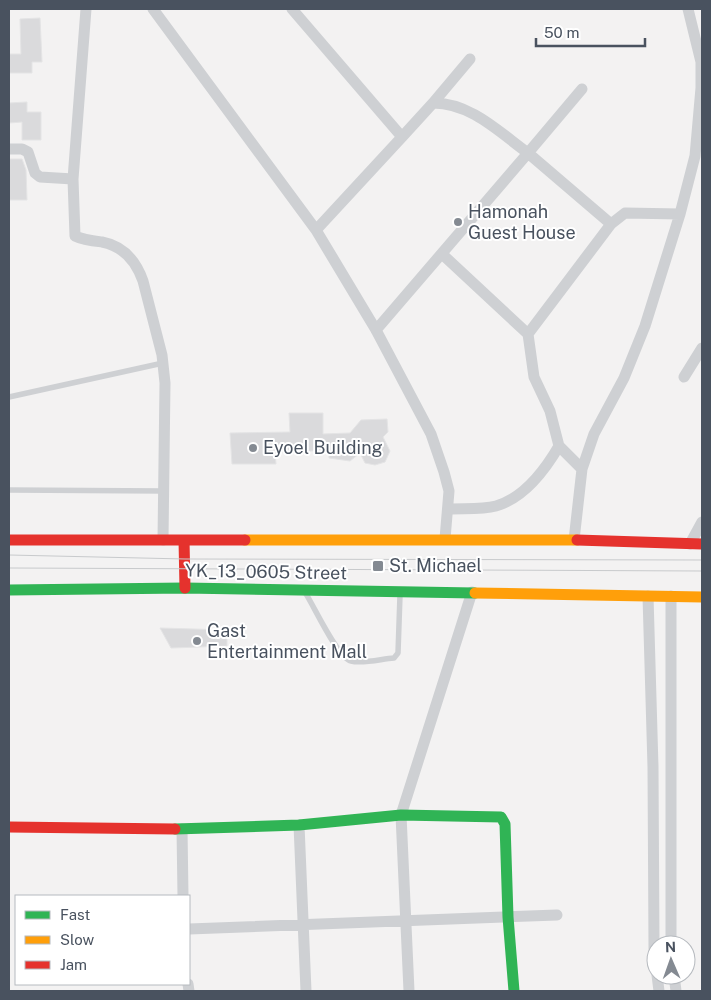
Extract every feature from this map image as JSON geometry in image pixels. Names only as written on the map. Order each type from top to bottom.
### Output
[{"type":"main road","name":"YK_13_0605 Street","points":[[9,540],[445,539],[574,540],[702,544]]},
{"type":"main road","points":[[184,540],[185,588]]},
{"type":"main road","name":"YK_13_0605 Street","points":[[9,590],[185,588],[702,596]]},
{"type":"main road","points":[[9,827],[182,829],[299,825],[401,815],[497,816],[504,819],[508,917],[514,991]]},
{"type":"street","points":[[86,9],[73,179],[75,236],[117,248],[126,253],[139,269],[162,363],[165,383],[163,540]]},
{"type":"street","points":[[153,9],[316,230],[376,330],[431,434],[449,491],[445,539]]},
{"type":"street","points":[[292,9],[402,137]]},
{"type":"street","points":[[574,540],[582,469],[594,434],[624,378],[644,326],[698,156],[701,62],[693,14]]},
{"type":"street","points":[[316,230],[433,103],[470,58]]},
{"type":"street","points":[[376,330],[582,89]]},
{"type":"street","points":[[433,103],[448,103],[476,114],[528,153],[611,224]]},
{"type":"street","points":[[9,148],[22,149],[28,152],[35,173],[40,177],[73,179]]},
{"type":"street","points":[[528,334],[611,224],[625,213],[680,214]]},
{"type":"street","points":[[442,254],[528,334],[534,377],[550,411],[559,446],[582,469]]},
{"type":"street","points":[[684,377],[702,348]]},
{"type":"street","points":[[449,509],[495,506],[513,499],[547,467],[559,446]]},
{"type":"street","points":[[690,544],[702,522]]},
{"type":"street","points":[[409,991],[401,815],[472,592]]},
{"type":"street","points":[[648,596],[653,767],[654,935]]},
{"type":"street","points":[[671,596],[671,935]]},
{"type":"street","points":[[299,825],[306,991]]},
{"type":"street","points":[[182,829],[183,895]]},
{"type":"street","points":[[190,928],[405,922],[556,914]]},
{"type":"lane","points":[[9,397],[162,363]]},
{"type":"lane","points":[[9,490],[164,491]]},
{"type":"lane","points":[[304,590],[338,649],[345,659],[352,662],[394,658],[398,652],[400,591]]},
{"type":"building","points":[[40,18],[42,62],[32,62],[32,73],[9,73],[9,54],[21,54],[20,19]]},
{"type":"building","points":[[27,102],[27,112],[41,112],[41,140],[22,140],[22,122],[9,123],[9,103]]},
{"type":"building","points":[[9,159],[22,159],[26,170],[27,200],[9,200]]},
{"type":"building","points":[[289,413],[323,413],[323,434],[350,433],[361,420],[387,419],[388,432],[383,437],[390,451],[385,462],[375,465],[365,463],[360,453],[350,461],[329,458],[329,450],[275,453],[276,464],[232,464],[230,433],[290,432]]},
{"type":"building","name":"Gast Entertainment Mall","points":[[160,628],[227,630],[227,646],[171,648]]},
{"type":"tram line","points":[[9,555],[185,559],[702,560]]},
{"type":"tram line","points":[[9,568],[702,571]]},
{"type":"traffic: fast","points":[[9,590],[185,588],[475,593]]},
{"type":"traffic: fast","points":[[175,829],[299,825],[401,815],[501,817],[505,824],[508,917],[514,991]]},
{"type":"traffic: slow","points":[[245,540],[577,540]]},
{"type":"traffic: slow","points":[[475,593],[702,597]]},
{"type":"traffic: jam","points":[[9,540],[245,540]]},
{"type":"traffic: jam","points":[[184,540],[185,588]]},
{"type":"traffic: jam","points":[[577,540],[702,544]]},
{"type":"traffic: jam","points":[[9,827],[175,829]]},
{"type":"place","name":"Hamonah Guest House","points":[[458,222]]},
{"type":"place","name":"Eyoel Building","points":[[253,448]]},
{"type":"place","name":"St. Michael","points":[[378,566]]},
{"type":"place","name":"Gast Entertainment Mall","points":[[197,641]]}]
